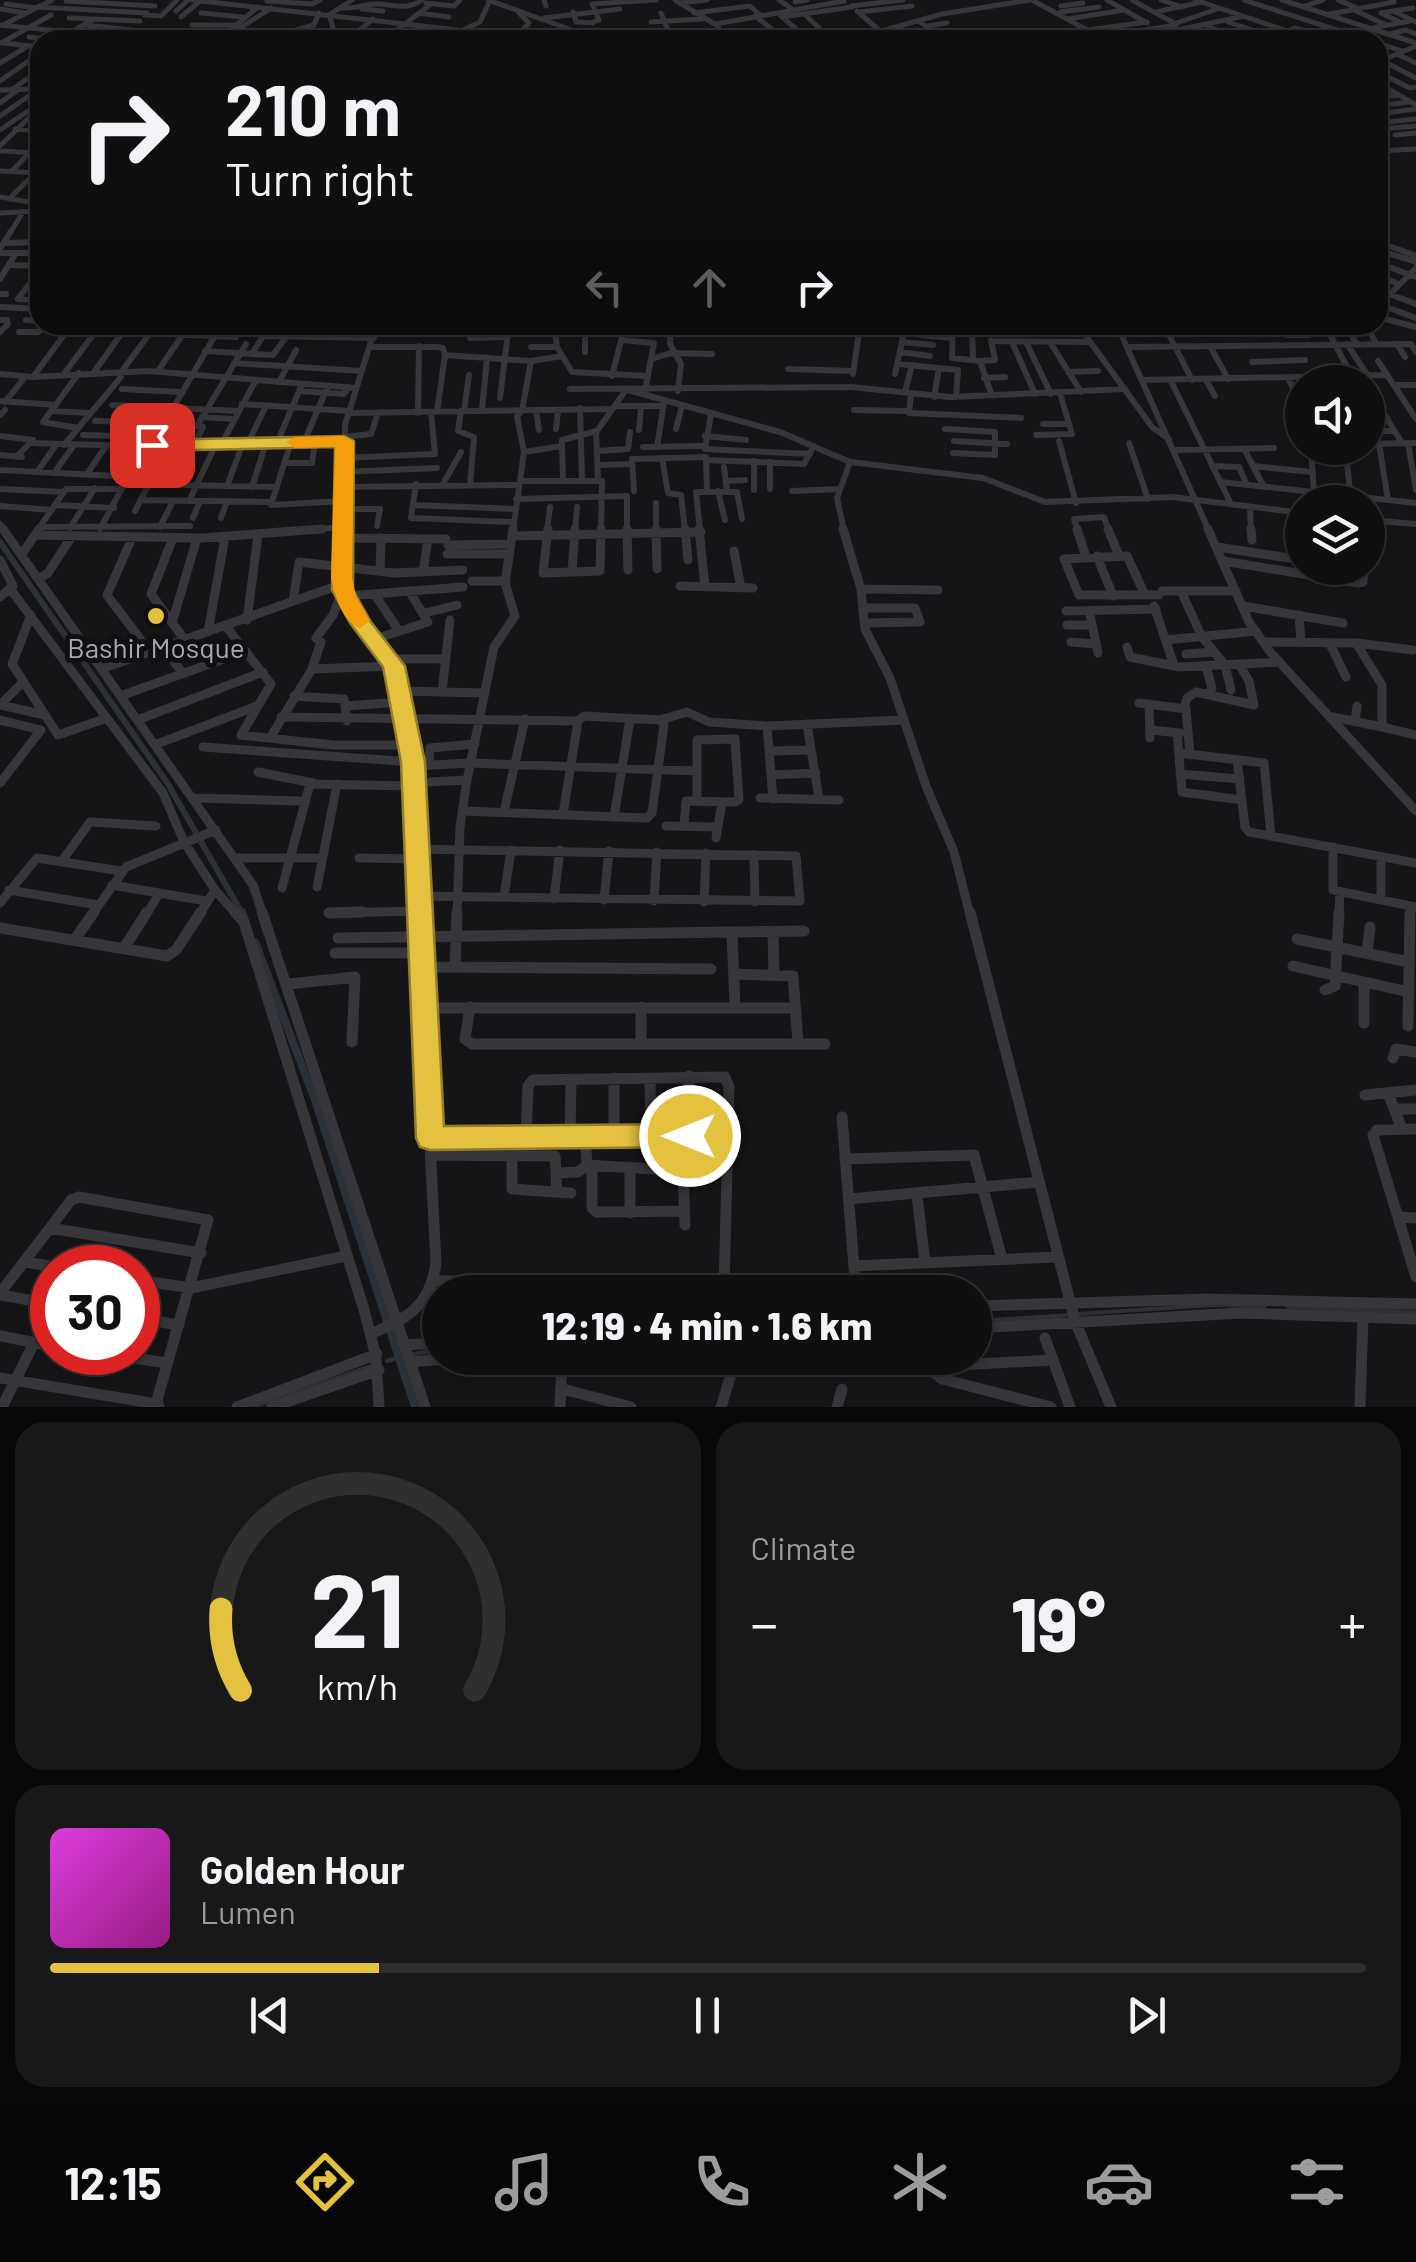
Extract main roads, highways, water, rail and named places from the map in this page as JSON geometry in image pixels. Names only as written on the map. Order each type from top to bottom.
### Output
[{"type":"waterway","points":[[0,542],[168,784],[243,915]]},
{"type":"waterway","points":[[242,912],[244,917]]},
{"type":"waterway","points":[[255,942],[315,1100],[415,1407]]},
{"type":"waterway","points":[[1078,1314],[1211,1305],[1265,1306]]},
{"type":"waterway","points":[[1288,1307],[1416,1312]]},
{"type":"waterway","points":[[992,1320],[1070,1315]]},
{"type":"waterway","points":[[412,1354],[422,1353]]},
{"type":"waterway","points":[[387,1361],[404,1356]]},
{"type":"waterway","points":[[253,1407],[371,1366]]},
{"type":"place","name":"Bashir Mosque","points":[[156,616]]}]
